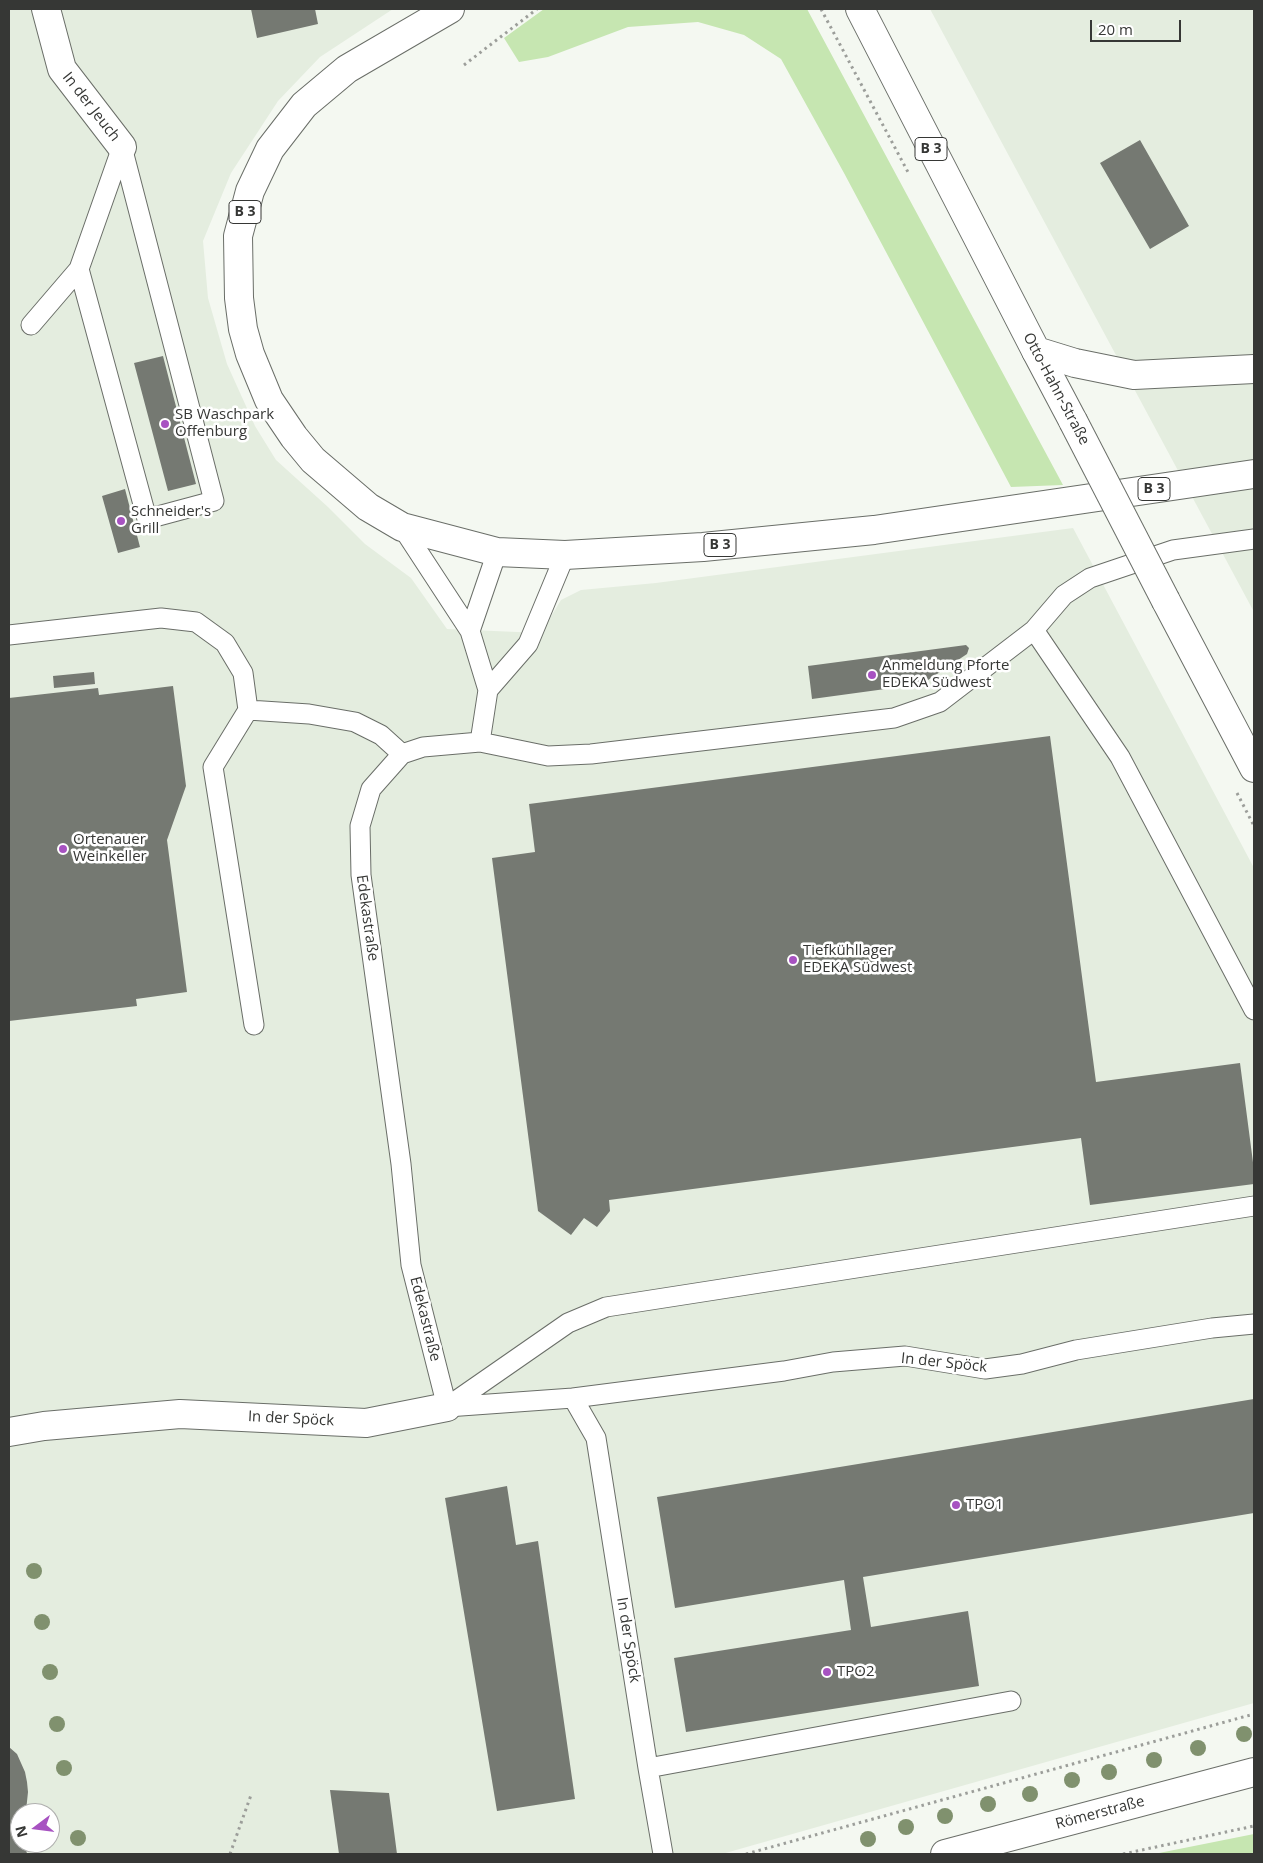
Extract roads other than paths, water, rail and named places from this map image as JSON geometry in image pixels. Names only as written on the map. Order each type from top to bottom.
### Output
[{"type":"main road","name":"In der Jeuch","points":[[46,9],[62,69],[122,147]]},
{"type":"main road","name":"B 3","points":[[450,9],[347,69],[304,105],[270,149],[250,191],[238,236],[239,298],[243,329],[250,354],[269,400],[294,437],[313,460],[368,507],[402,527],[496,552],[565,555],[703,547],[874,530],[1254,474]]},
{"type":"main road","name":"Otto-Hahn-Straße","points":[[860,9],[1254,768]]},
{"type":"main road","points":[[1036,351],[1075,363],[1134,375],[1254,369]]},
{"type":"main road","name":"In der Spöck","points":[[9,1432],[44,1426],[180,1414],[366,1423],[447,1407]]},
{"type":"main road","name":"Römerstraße","points":[[945,1854],[1254,1772]]},
{"type":"lane","points":[[31,325],[79,269],[122,147]]},
{"type":"lane","points":[[79,269],[147,519],[214,501],[122,147]]},
{"type":"lane","points":[[402,527],[470,632],[488,690],[480,742]]},
{"type":"lane","name":"Edekastraße","points":[[447,1407],[411,1265],[402,1164],[361,875],[360,826],[371,789],[402,754],[424,746],[480,742],[548,756],[591,754],[894,718],[940,702],[1034,630],[1064,595],[1090,578],[1173,550],[1254,539]]},
{"type":"lane","points":[[470,632],[496,552]]},
{"type":"lane","points":[[488,690],[528,644],[565,555]]},
{"type":"lane","points":[[9,635],[161,618],[196,622],[226,643],[243,673],[248,710],[213,767],[254,1025]]},
{"type":"lane","points":[[1034,630],[1120,757],[1254,1010]]},
{"type":"lane","points":[[248,710],[309,714],[355,722],[381,735],[402,754]]},
{"type":"lane","points":[[447,1407],[568,1323],[606,1307],[1254,1206]]},
{"type":"lane","name":"In der Spöck","points":[[447,1407],[573,1398],[784,1371],[833,1362],[905,1356],[985,1369],[1022,1364],[1076,1350],[1212,1328],[1254,1324]]},
{"type":"lane","name":"In der Spöck","points":[[573,1398],[596,1438],[663,1854]]},
{"type":"lane","points":[[648,1768],[1011,1701]]},
{"type":"place","name":"SB Waschpark Offenburg","points":[[165,424]]},
{"type":"place","name":"Schneider's Grill","points":[[121,521]]},
{"type":"place","name":"Anmeldung Pforte EDEKA Südwest","points":[[872,675]]},
{"type":"place","name":"Ortenauer Weinkeller","points":[[63,849]]},
{"type":"place","name":"Tiefkühllager EDEKA Südwest","points":[[793,960]]},
{"type":"place","name":"TPO1","points":[[956,1505]]},
{"type":"place","name":"TPO2","points":[[827,1672]]}]
